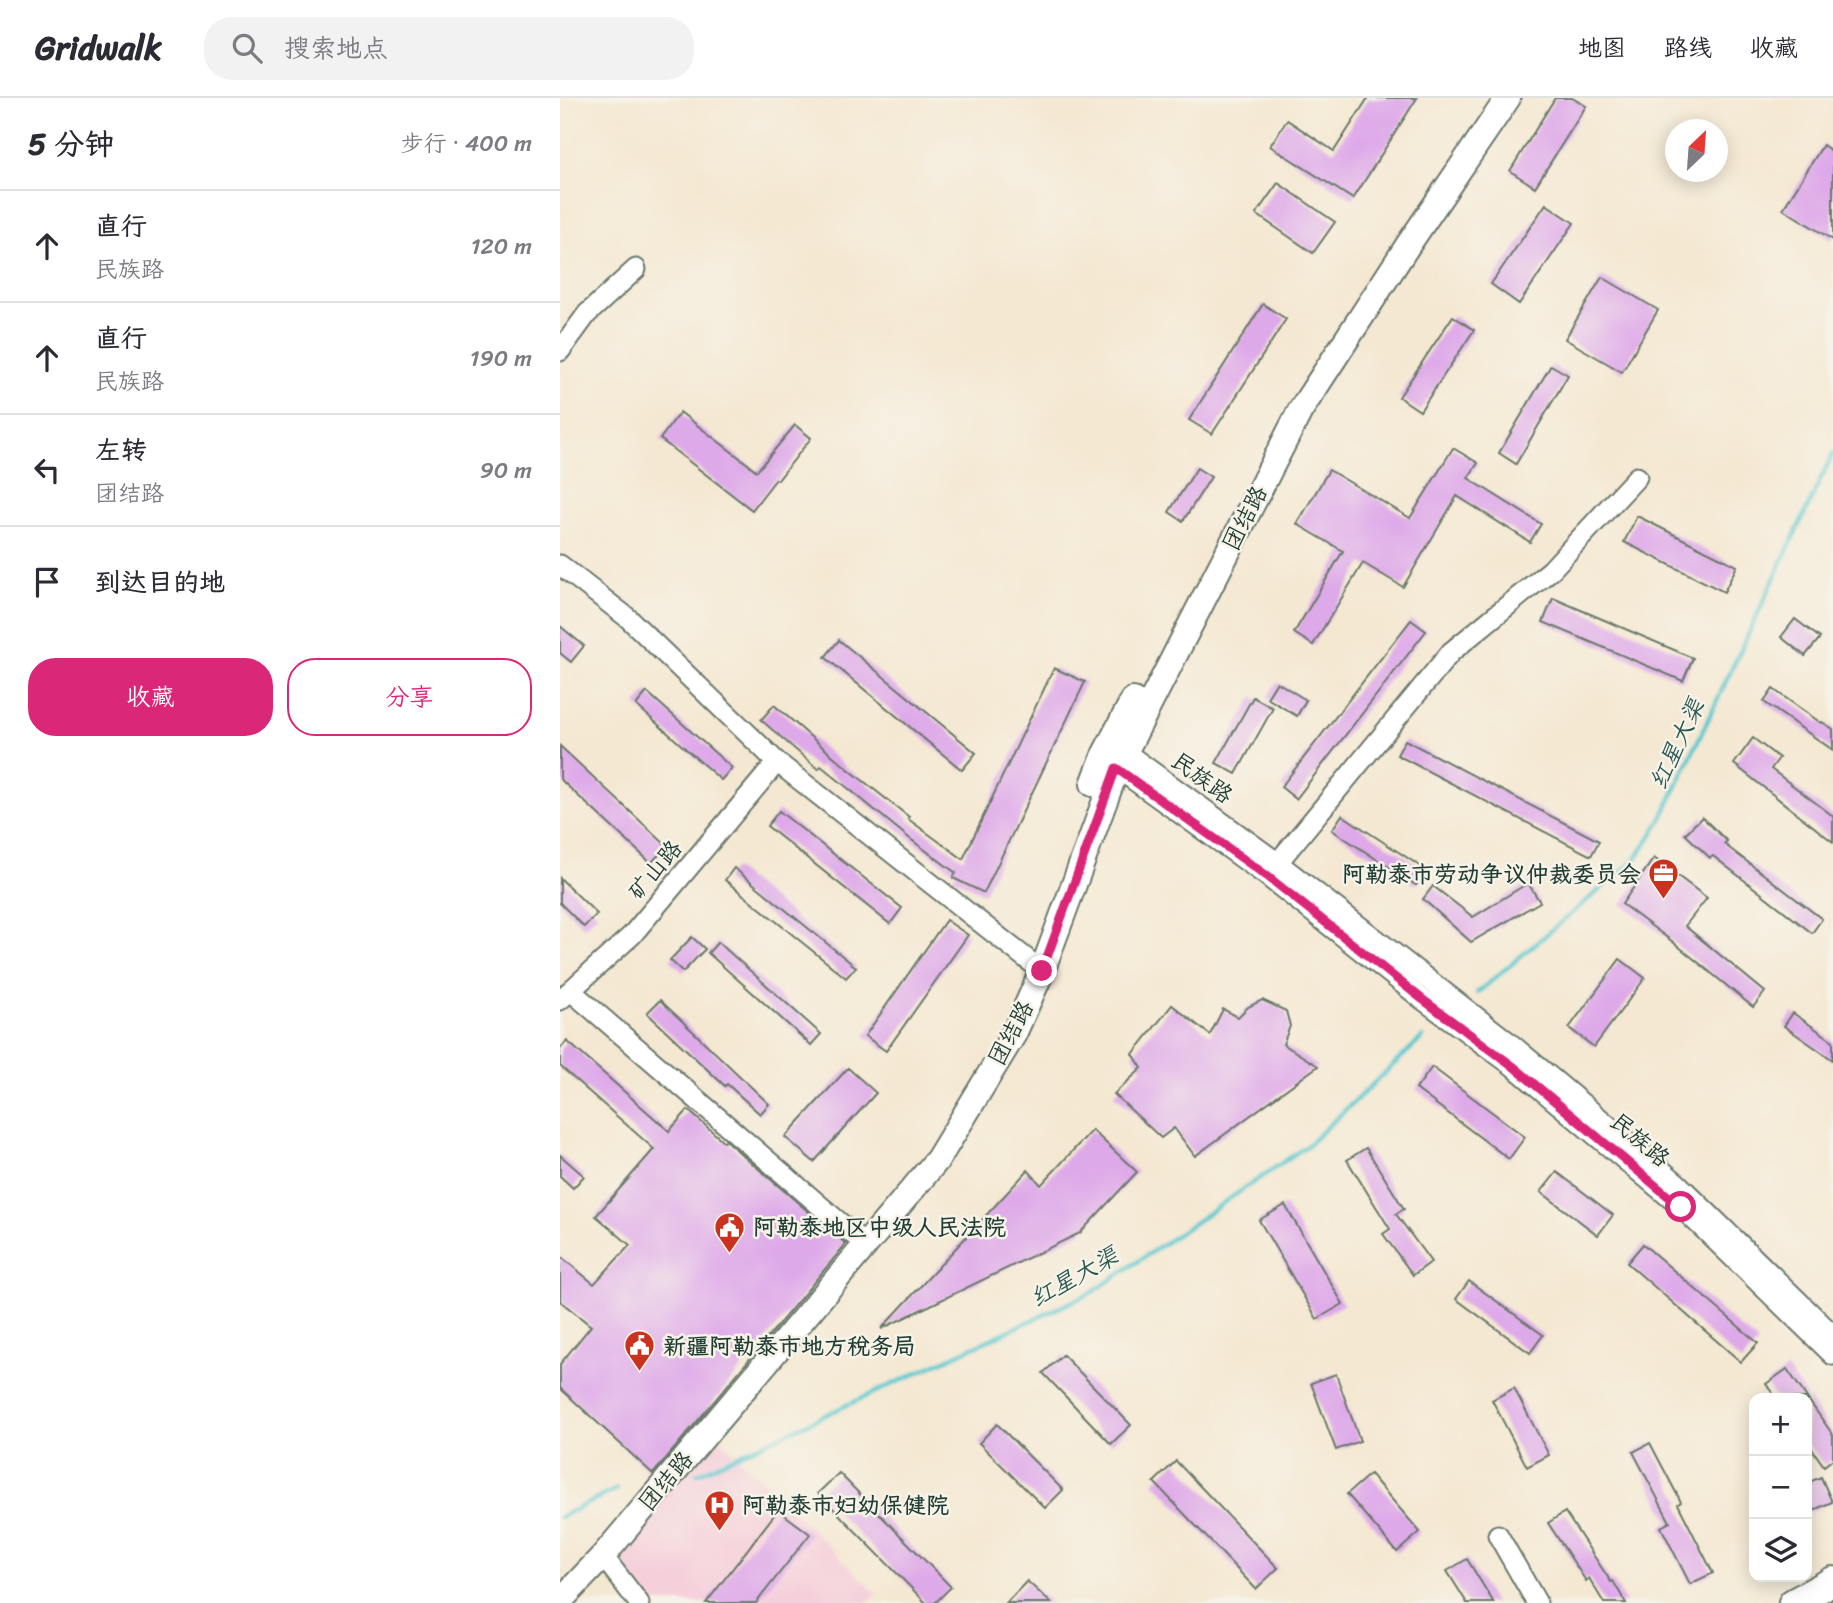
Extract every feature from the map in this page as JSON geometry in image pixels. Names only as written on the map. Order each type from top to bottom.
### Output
[{"type":"highway","points":[[1793,1603],[1833,1581]]},
{"type":"main road","name":"团结路","points":[[560,1579],[614,1520],[666,1481],[938,1159],[1014,1034],[1035,965],[1114,754],[1287,404],[1490,98]]},
{"type":"main road","name":"团结路","points":[[1114,754],[1300,411],[1508,98]]},
{"type":"main road","name":"团结路","points":[[560,1601],[603,1556],[640,1501],[854,1235],[926,1150],[1001,1027],[1035,965]]},
{"type":"street","points":[[560,351],[587,314],[636,269]]},
{"type":"street","points":[[1273,869],[1451,652],[1550,570],[1637,477]]},
{"type":"street","points":[[560,565],[628,618],[777,762],[1035,965]]},
{"type":"street","name":"民族路","points":[[1114,754],[1273,869],[1474,1027],[1513,1066],[1681,1207],[1833,1355]]},
{"type":"street","name":"矿山路","points":[[565,995],[632,935],[777,762]]},
{"type":"street","points":[[565,995],[854,1235]]},
{"type":"street","name":"民族路","points":[[1474,1027],[1511,1044],[1677,1183],[1833,1335]]},
{"type":"street","points":[[1498,1535],[1537,1603]]},
{"type":"street","points":[[603,1556],[639,1603]]},
{"type":"shaded area","name":"阿勒泰市妇幼保健院","points":[[710,1429],[877,1594],[866,1603],[639,1603],[603,1556]]},
{"type":"building","points":[[1368,98],[1417,98],[1353,199],[1270,146],[1287,120],[1334,151]]},
{"type":"building","points":[[1555,98],[1572,98],[1586,106],[1535,187],[1510,171]]},
{"type":"building","points":[[1823,145],[1833,152],[1833,240],[1783,209]]},
{"type":"building","points":[[1278,183],[1335,222],[1313,253],[1256,214]]},
{"type":"building","points":[[1546,204],[1574,223],[1519,304],[1491,284]]},
{"type":"building","points":[[1602,277],[1658,310],[1622,372],[1565,339]]},
{"type":"building","points":[[1263,304],[1286,319],[1212,434],[1189,420]]},
{"type":"building","points":[[1453,316],[1474,330],[1420,411],[1399,397]]},
{"type":"building","points":[[1551,365],[1568,375],[1516,464],[1499,453]]},
{"type":"building","points":[[680,412],[757,471],[795,425],[811,438],[752,510],[660,439]]},
{"type":"building","points":[[1453,448],[1478,463],[1468,478],[1541,524],[1530,542],[1457,496],[1403,587],[1363,563],[1313,645],[1294,633],[1343,551],[1297,524],[1329,470],[1410,518]]},
{"type":"building","points":[[1197,468],[1211,477],[1183,521],[1169,512]]},
{"type":"building","points":[[1637,516],[1737,566],[1724,592],[1624,542]]},
{"type":"building","points":[[1553,598],[1693,658],[1683,681],[1543,622]]},
{"type":"building","points":[[1795,619],[1820,638],[1805,656],[1781,637]]},
{"type":"building","points":[[1411,620],[1426,631],[1296,799],[1281,787]]},
{"type":"building","points":[[560,626],[584,646],[571,662],[560,653]]},
{"type":"building","points":[[839,640],[976,753],[962,770],[825,657]]},
{"type":"building","points":[[1054,668],[1085,682],[984,893],[953,878],[956,873],[821,766],[818,769],[761,720],[774,705],[909,817],[908,819],[963,859]]},
{"type":"building","points":[[1277,682],[1306,700],[1297,716],[1267,698]]},
{"type":"building","points":[[1773,689],[1833,729],[1833,750],[1764,702]]},
{"type":"building","points":[[647,692],[732,768],[721,780],[636,705]]},
{"type":"building","points":[[1253,697],[1273,708],[1236,774],[1216,763]]},
{"type":"building","points":[[1753,738],[1779,758],[1771,769],[1833,816],[1833,842],[1734,764]]},
{"type":"building","points":[[1405,740],[1599,841],[1591,856],[1397,755]]},
{"type":"building","points":[[560,746],[667,846],[651,863],[560,779]]},
{"type":"building","points":[[779,811],[902,908],[890,924],[767,826]]},
{"type":"building","points":[[1342,815],[1426,870],[1416,885],[1332,830]]},
{"type":"building","points":[[1702,817],[1727,841],[1724,844],[1822,919],[1812,933],[1713,856],[1710,858],[1685,834]]},
{"type":"building","name":"阿勒泰市劳动争议仲裁委员会","points":[[1654,858],[1707,898],[1685,926],[1765,992],[1753,1007],[1622,904]]},
{"type":"building","points":[[734,868],[856,967],[846,978],[725,880]]},
{"type":"building","points":[[560,878],[597,914],[584,927],[560,903]]},
{"type":"building","points":[[1528,883],[1540,902],[1471,942],[1423,899],[1433,886],[1473,917]]},
{"type":"building","points":[[946,920],[968,935],[886,1051],[865,1036]]},
{"type":"building","points":[[692,937],[705,949],[683,972],[670,960]]},
{"type":"building","points":[[718,942],[821,1034],[811,1045],[708,953]]},
{"type":"building","points":[[1620,959],[1645,978],[1594,1047],[1569,1028]]},
{"type":"building","points":[[660,1000],[769,1104],[760,1114],[727,1084],[725,1086],[647,1013]]},
{"type":"building","points":[[1262,1000],[1286,1011],[1290,1026],[1283,1044],[1318,1066],[1195,1156],[1174,1128],[1161,1138],[1114,1094],[1142,1068],[1133,1054],[1172,1005],[1210,1035],[1223,1009],[1238,1017],[1248,1007]]},
{"type":"building","points":[[1793,1013],[1833,1041],[1833,1060],[1784,1026]]},
{"type":"building","points":[[567,1041],[669,1131],[688,1110],[846,1244],[653,1474],[560,1388],[560,1364],[591,1326],[560,1301],[560,1256],[594,1284],[630,1245],[596,1216],[654,1149],[560,1066],[560,1049]]},
{"type":"building","points":[[1432,1067],[1525,1137],[1509,1159],[1416,1089]]},
{"type":"building","points":[[848,1068],[876,1093],[814,1162],[785,1137]]},
{"type":"building","points":[[1092,1130],[1137,1172],[1080,1233],[881,1329],[1028,1170],[1041,1185]]},
{"type":"building","points":[[1366,1148],[1404,1209],[1396,1214],[1431,1262],[1413,1275],[1383,1234],[1390,1229],[1347,1160]]},
{"type":"building","points":[[560,1155],[584,1176],[573,1188],[560,1176]]},
{"type":"building","points":[[1557,1172],[1613,1215],[1598,1235],[1541,1192]]},
{"type":"building","points":[[1285,1205],[1343,1304],[1317,1319],[1259,1220]]},
{"type":"building","points":[[1643,1244],[1758,1343],[1741,1362],[1627,1263]]},
{"type":"building","points":[[1469,1281],[1543,1335],[1530,1353],[1456,1299]]},
{"type":"building","points":[[1063,1355],[1131,1425],[1111,1444],[1043,1373]]},
{"type":"building","points":[[1787,1369],[1804,1393],[1772,1393],[1766,1384]]},
{"type":"building","points":[[1336,1374],[1360,1441],[1336,1450],[1311,1383]]},
{"type":"building","points":[[1514,1388],[1549,1455],[1527,1467],[1492,1400]]},
{"type":"building","points":[[1812,1405],[1833,1435],[1833,1459],[1824,1466],[1812,1449]]},
{"type":"building","points":[[997,1424],[1063,1490],[1045,1508],[979,1443]]},
{"type":"building","points":[[1650,1443],[1681,1502],[1678,1504],[1713,1573],[1690,1584],[1661,1527],[1670,1522],[1633,1452]]},
{"type":"building","points":[[1176,1461],[1278,1568],[1256,1589],[1154,1482]]},
{"type":"building","points":[[839,1473],[951,1587],[935,1603],[926,1603],[818,1493]]},
{"type":"building","points":[[1370,1474],[1420,1532],[1397,1552],[1347,1494]]},
{"type":"building","points":[[1821,1477],[1832,1502],[1812,1511],[1812,1481]]},
{"type":"building","points":[[778,1510],[810,1534],[756,1603],[706,1603]]},
{"type":"building","points":[[1565,1512],[1626,1603],[1604,1603],[1589,1578],[1586,1581],[1548,1523]]},
{"type":"building","points":[[1467,1559],[1494,1603],[1467,1603],[1447,1571]]},
{"type":"building","points":[[1027,1581],[1051,1603],[1006,1603]]},
{"type":"waterway","name":"红星大渠","points":[[1477,993],[1635,860],[1660,822],[1833,453]]},
{"type":"waterway","name":"红星大渠","points":[[697,1474],[1093,1292],[1308,1145],[1423,1037]]},
{"type":"waterway","name":"红星大渠","points":[[560,1517],[617,1489]]},
{"type":"place","name":"阿勒泰市劳动争议仲裁委员会","points":[[1664,901]]},
{"type":"place","name":"阿勒泰地区中级人民法院","points":[[730,1254]]},
{"type":"place","name":"新疆阿勒泰市地方税务局","points":[[640,1373]]},
{"type":"place","name":"阿勒泰市妇幼保健院","points":[[719,1532]]},
{"type":"route","points":[[1042,971],[1116,768],[1267,876],[1422,999],[1513,1066],[1681,1207]]}]
